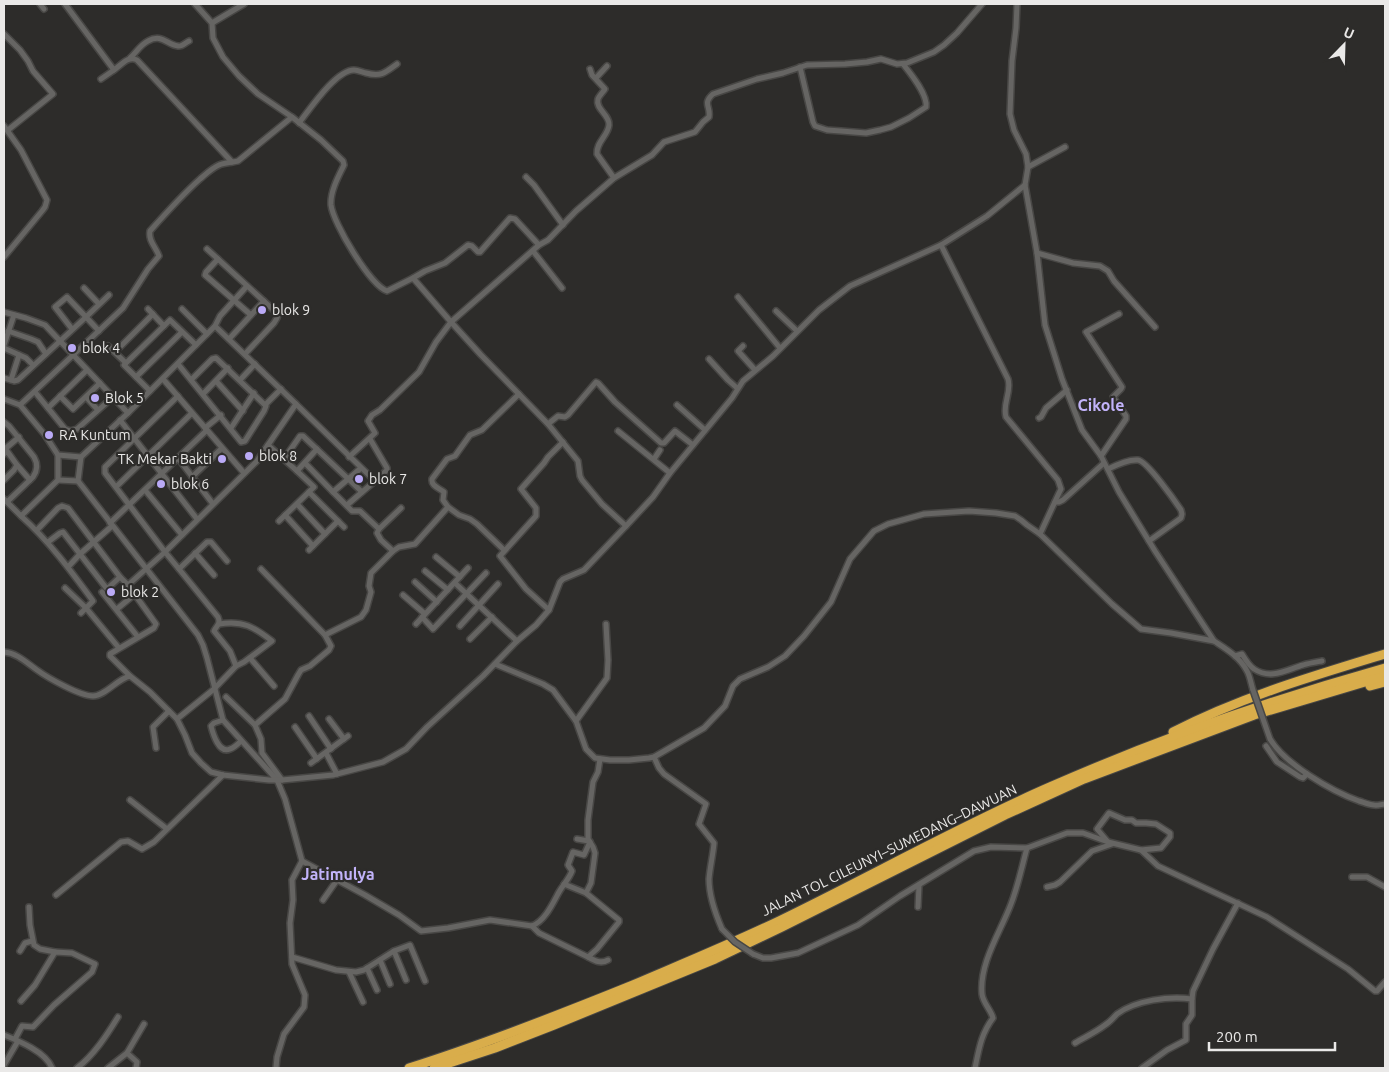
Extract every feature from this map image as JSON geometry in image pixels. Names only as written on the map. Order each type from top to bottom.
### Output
[{"type":"highway","points":[[1128,755],[1185,726],[1248,698],[1279,686],[1385,654]]},
{"type":"highway","name":"JALAN TOL CILEUNYI–SUMEDANG–DAWUAN","points":[[409,1068],[551,1018],[712,952],[779,921],[1001,809],[1073,777],[1186,732],[1296,694],[1385,668]]},
{"type":"highway","name":"JALAN TOL CILEUNYI–SUMEDANG–DAWUAN","points":[[434,1068],[495,1048],[715,959],[1051,793],[1139,758],[1254,716],[1385,676]]},
{"type":"highway","points":[[1254,716],[1385,682]]},
{"type":"street","points":[[40,4],[44,9]]},
{"type":"street","points":[[66,4],[114,70]]},
{"type":"street","points":[[195,4],[212,23],[213,38],[223,57],[239,76],[258,94],[321,140],[343,162],[344,165],[333,191],[331,206],[333,213],[364,269],[380,288],[387,291],[445,262],[468,245],[480,252],[510,218],[515,219],[539,245]]},
{"type":"street","points":[[212,23],[244,4]]},
{"type":"street","points":[[349,457],[375,433],[368,421],[369,418],[419,372],[436,342],[451,322],[539,245],[548,240],[614,178],[652,155],[664,142],[695,132],[709,117],[710,112],[707,102],[713,94],[807,65],[845,64],[880,59],[903,64],[934,52],[944,45],[982,4]]},
{"type":"street","points":[[1016,4],[1010,114],[1014,130],[1026,154],[1028,167],[1025,185],[1037,253],[1045,325],[1082,430],[1108,469],[1118,492],[1214,641],[1235,656],[1247,671],[1274,745],[1307,774],[1328,787],[1372,805],[1385,804]]},
{"type":"street","points":[[4,34],[20,50],[34,72],[53,94],[6,128],[21,150],[47,200],[42,211],[4,257]]},
{"type":"street","points":[[101,79],[130,58],[148,41],[154,39],[165,40],[177,46],[181,46],[189,41]]},
{"type":"street","points":[[130,58],[139,61],[233,163]]},
{"type":"street","points":[[299,123],[331,84],[343,73],[355,70],[382,75],[398,64]]},
{"type":"street","points":[[800,67],[812,122],[815,126],[827,130],[866,132],[890,128],[926,107],[926,100],[917,83],[903,64]]},
{"type":"street","points":[[596,78],[607,66]]},
{"type":"street","points":[[590,69],[590,72],[605,89],[598,98],[598,102],[601,110],[607,117],[609,126],[599,144],[597,154],[614,178]]},
{"type":"street","points":[[20,405],[123,308],[159,256],[150,238],[150,231],[212,169],[220,164],[238,161],[292,117]]},
{"type":"street","points":[[1028,167],[1065,147]]},
{"type":"street","points":[[526,177],[534,184],[563,225]]},
{"type":"street","points":[[37,530],[58,508],[64,506],[68,508],[93,543],[128,585],[156,624],[154,628],[119,648],[110,656],[177,719],[192,753],[211,772],[223,775],[279,780],[337,774],[384,762],[402,753],[517,641],[536,625],[549,610],[560,582],[584,570],[626,526],[653,497],[704,430],[732,398],[737,388],[819,310],[850,286],[941,245],[987,216],[1025,185]]},
{"type":"street","points":[[941,245],[1008,379],[1006,417],[1060,485],[1061,489],[1040,534]]},
{"type":"street","points":[[207,249],[277,313],[278,317],[274,323],[245,354]]},
{"type":"street","points":[[533,251],[562,288]]},
{"type":"street","points":[[1037,253],[1073,263],[1100,266],[1108,271],[1114,281],[1155,326]]},
{"type":"street","points":[[218,259],[205,275],[251,315]]},
{"type":"street","points":[[413,278],[451,322],[548,424],[578,461],[582,480],[602,504],[626,526]]},
{"type":"street","points":[[247,286],[220,316],[216,326],[81,457],[78,481],[201,639],[223,720],[241,742],[279,780]]},
{"type":"street","points":[[84,288],[99,304]]},
{"type":"street","points":[[4,378],[17,380],[109,295]]},
{"type":"street","points":[[72,330],[55,308],[68,297],[99,331]]},
{"type":"street","points":[[738,298],[780,348]]},
{"type":"street","points":[[229,339],[264,301]]},
{"type":"street","points":[[148,309],[164,326]]},
{"type":"street","points":[[182,309],[207,334]]},
{"type":"street","points":[[776,310],[797,331]]},
{"type":"street","points":[[4,312],[45,325],[128,413]]},
{"type":"street","points":[[115,352],[153,314]]},
{"type":"street","points":[[1100,456],[1126,419],[1126,416],[1113,397],[1122,386],[1086,332],[1119,314]]},
{"type":"street","points":[[14,315],[4,347],[26,358],[33,365]]},
{"type":"street","points":[[126,363],[170,320],[196,345]]},
{"type":"street","points":[[216,326],[375,481]]},
{"type":"street","points":[[8,331],[38,342],[46,354]]},
{"type":"street","points":[[136,377],[182,332]]},
{"type":"street","points":[[108,346],[126,363],[124,365],[150,391]]},
{"type":"street","points":[[744,346],[738,351],[755,370]]},
{"type":"street","points":[[11,380],[19,355]]},
{"type":"street","points":[[192,380],[216,358],[265,405]]},
{"type":"street","points":[[709,358],[737,388]]},
{"type":"street","points":[[178,364],[232,428],[241,442],[245,442],[266,408],[265,405],[281,389]]},
{"type":"street","points":[[240,380],[255,364]]},
{"type":"street","points":[[203,394],[228,368]]},
{"type":"street","points":[[48,408],[87,370]]},
{"type":"street","points":[[163,379],[244,473]]},
{"type":"street","points":[[216,381],[243,411]]},
{"type":"street","points":[[548,424],[558,416],[565,417],[568,415],[596,382],[615,402],[661,443],[675,431],[693,445]]},
{"type":"street","points":[[60,396],[73,409],[100,383]]},
{"type":"street","points":[[1039,418],[1042,417],[1046,408],[1067,390]]},
{"type":"street","points":[[35,392],[65,429],[70,431],[76,429],[113,397]]},
{"type":"street","points":[[232,428],[254,393]]},
{"type":"street","points":[[504,550],[477,524],[448,507],[442,500],[444,492],[434,485],[432,479],[447,459],[455,456],[470,435],[482,430],[519,394]]},
{"type":"street","points":[[178,396],[105,466],[105,472],[164,552],[218,617],[220,621],[214,631],[230,651],[236,666]]},
{"type":"street","points":[[86,397],[98,410]]},
{"type":"street","points":[[4,400],[20,405],[45,435],[58,455],[58,480],[22,516]]},
{"type":"street","points":[[128,585],[257,461],[296,404]]},
{"type":"street","points":[[677,405],[704,430]]},
{"type":"street","points":[[116,487],[192,413]]},
{"type":"street","points":[[68,567],[220,415]]},
{"type":"street","points":[[120,420],[197,519]]},
{"type":"street","points":[[4,422],[10,426],[36,461],[36,473],[6,500],[48,542],[93,602]]},
{"type":"street","points":[[618,431],[670,473]]},
{"type":"street","points":[[284,459],[301,436],[303,436],[362,492]]},
{"type":"street","points":[[18,437],[5,450],[30,480]]},
{"type":"street","points":[[346,504],[387,470],[387,466],[370,439]]},
{"type":"street","points":[[549,610],[526,589],[500,557],[500,554],[537,513],[536,508],[521,489],[562,442]]},
{"type":"street","points":[[268,445],[314,487]]},
{"type":"street","points":[[192,477],[222,448]]},
{"type":"street","points":[[297,471],[317,449]]},
{"type":"street","points":[[654,459],[660,450]]},
{"type":"street","points":[[58,455],[81,457]]},
{"type":"street","points":[[178,458],[213,504]]},
{"type":"street","points":[[1108,469],[1125,462],[1136,460],[1141,462],[1157,478],[1181,510],[1180,518],[1149,541]]},
{"type":"street","points":[[305,463],[352,511],[358,510],[379,529]]},
{"type":"street","points":[[1055,502],[1063,500],[1104,463]]},
{"type":"street","points":[[4,480],[17,465]]},
{"type":"street","points":[[333,492],[361,468]]},
{"type":"street","points":[[58,480],[78,481]]},
{"type":"street","points":[[279,521],[322,480]]},
{"type":"street","points":[[145,490],[182,535]]},
{"type":"street","points":[[309,492],[344,527]]},
{"type":"street","points":[[296,504],[326,534]]},
{"type":"street","points":[[324,636],[361,617],[371,592],[369,586],[371,573],[399,547],[415,544],[448,507]]},
{"type":"street","points":[[393,551],[377,534],[379,529],[401,508]]},
{"type":"street","points":[[494,664],[550,688],[557,694],[576,721],[586,749],[591,756],[610,760],[654,757],[704,728],[725,706],[734,686],[740,679],[768,667],[785,656],[831,602],[850,559],[874,530],[924,514],[970,511],[1015,516],[1040,534],[1140,629],[1214,641]]},
{"type":"street","points":[[285,515],[311,548],[338,521]]},
{"type":"street","points":[[48,542],[63,532],[138,637]]},
{"type":"street","points":[[179,569],[207,542],[210,542],[227,561]]},
{"type":"street","points":[[195,553],[214,575]]},
{"type":"street","points":[[436,557],[460,577]]},
{"type":"street","points":[[416,624],[468,568]]},
{"type":"street","points":[[256,725],[285,699],[302,670],[310,666],[330,648],[331,644],[261,570]]},
{"type":"street","points":[[426,570],[448,590]]},
{"type":"street","points":[[403,595],[433,629],[486,573]]},
{"type":"street","points":[[80,613],[120,577]]},
{"type":"street","points":[[415,582],[437,602]]},
{"type":"street","points":[[455,582],[517,641]]},
{"type":"street","points":[[460,626],[498,584]]},
{"type":"street","points":[[65,588],[86,608],[119,648]]},
{"type":"street","points":[[117,609],[134,594]]},
{"type":"street","points":[[470,639],[492,617]]},
{"type":"street","points":[[177,719],[214,689],[236,666],[272,641],[257,630],[242,623],[219,624]]},
{"type":"street","points":[[576,721],[607,678],[606,624]]},
{"type":"street","points":[[4,652],[10,653],[38,671],[71,688],[92,696],[98,695],[118,681],[130,676]]},
{"type":"street","points":[[1235,656],[1242,654],[1252,668],[1271,675],[1322,661]]},
{"type":"street","points":[[250,658],[274,686]]},
{"type":"street","points":[[226,697],[256,725],[261,739],[262,753],[279,780],[302,861],[292,880],[293,900],[290,923],[292,964],[304,995],[304,1007],[284,1034],[276,1068]]},
{"type":"street","points":[[156,748],[153,728],[169,711]]},
{"type":"street","points":[[309,716],[331,749]]},
{"type":"street","points":[[311,764],[346,738],[329,719]]},
{"type":"street","points":[[223,720],[211,726],[218,744],[224,750],[227,750],[241,742]]},
{"type":"street","points":[[295,727],[317,760]]},
{"type":"street","points":[[1266,746],[1277,762],[1300,777],[1303,778],[1307,774]]},
{"type":"street","points":[[326,752],[337,774]]},
{"type":"street","points":[[654,757],[664,774],[706,804],[699,824],[714,843],[709,879],[716,914],[722,929],[735,942],[763,958],[798,953],[858,926],[900,896],[974,851],[992,846],[1027,848],[1067,833],[1083,833],[1110,843],[1141,850],[1161,848],[1170,837],[1170,833],[1156,824],[1136,823],[1132,820],[1124,820],[1110,813],[1098,829],[1110,843]]},
{"type":"street","points":[[586,893],[591,883],[594,858],[594,850],[588,839],[588,820],[593,782],[598,772],[600,759]]},
{"type":"street","points":[[56,896],[121,842],[128,841],[142,849],[154,842],[223,775]]},
{"type":"street","points":[[130,800],[167,829]]},
{"type":"street","points":[[577,839],[589,842]]},
{"type":"street","points":[[532,926],[553,906],[572,871],[568,865],[573,852],[584,855],[589,842]]},
{"type":"street","points":[[1047,887],[1060,882],[1092,851],[1110,843]]},
{"type":"street","points":[[975,1068],[980,1041],[993,1017],[982,996],[984,971],[992,944],[1011,904],[1027,848]]},
{"type":"street","points":[[1141,850],[1165,870],[1267,917],[1348,970],[1374,991],[1377,991],[1385,982]]},
{"type":"street","points":[[302,861],[399,915],[421,931],[490,920],[532,926],[547,937],[598,962],[608,960]]},
{"type":"street","points":[[1352,877],[1367,877],[1385,887]]},
{"type":"street","points":[[323,900],[336,880]]},
{"type":"street","points":[[564,884],[586,893],[619,920],[597,949],[588,957]]},
{"type":"street","points":[[918,907],[919,885]]},
{"type":"street","points":[[1142,1068],[1167,1050],[1186,1040],[1186,1024],[1192,1015],[1194,991],[1213,949],[1238,903]]},
{"type":"street","points":[[4,1065],[22,1026],[33,1027],[94,969],[95,964],[72,953],[40,949],[34,945],[29,907]]},
{"type":"street","points":[[20,951],[25,943],[32,941]]},
{"type":"street","points":[[292,957],[336,970],[356,972],[367,968],[394,951],[410,945],[424,981]]},
{"type":"street","points":[[394,951],[406,980]]},
{"type":"street","points":[[22,1001],[35,985],[55,952]]},
{"type":"street","points":[[380,960],[390,984]]},
{"type":"street","points":[[367,968],[376,990]]},
{"type":"street","points":[[349,972],[363,1002]]},
{"type":"street","points":[[1075,1043],[1106,1025],[1117,1014],[1133,1005],[1163,998],[1180,997],[1192,999]]},
{"type":"street","points":[[77,1068],[96,1049],[118,1017]]},
{"type":"street","points":[[108,1068],[127,1053],[144,1024]]},
{"type":"street","points":[[4,1035],[47,1059],[52,1068]]},
{"type":"street","points":[[127,1053],[137,1062],[136,1068]]},
{"type":"place","name":"blok 9","points":[[262,310]]},
{"type":"place","name":"blok 4","points":[[72,348]]},
{"type":"place","name":"Blok 5","points":[[95,398]]},
{"type":"place","name":"RA Kuntum","points":[[49,435]]},
{"type":"place","name":"blok 8","points":[[249,456]]},
{"type":"place","name":"TK Mekar Bakti","points":[[222,459]]},
{"type":"place","name":"blok 7","points":[[359,479]]},
{"type":"place","name":"blok 6","points":[[161,484]]},
{"type":"place","name":"blok 2","points":[[111,592]]},
{"type":"district","name":"Cikole","points":[[1101,405]]},
{"type":"district","name":"Jatimulya","points":[[338,874]]}]
